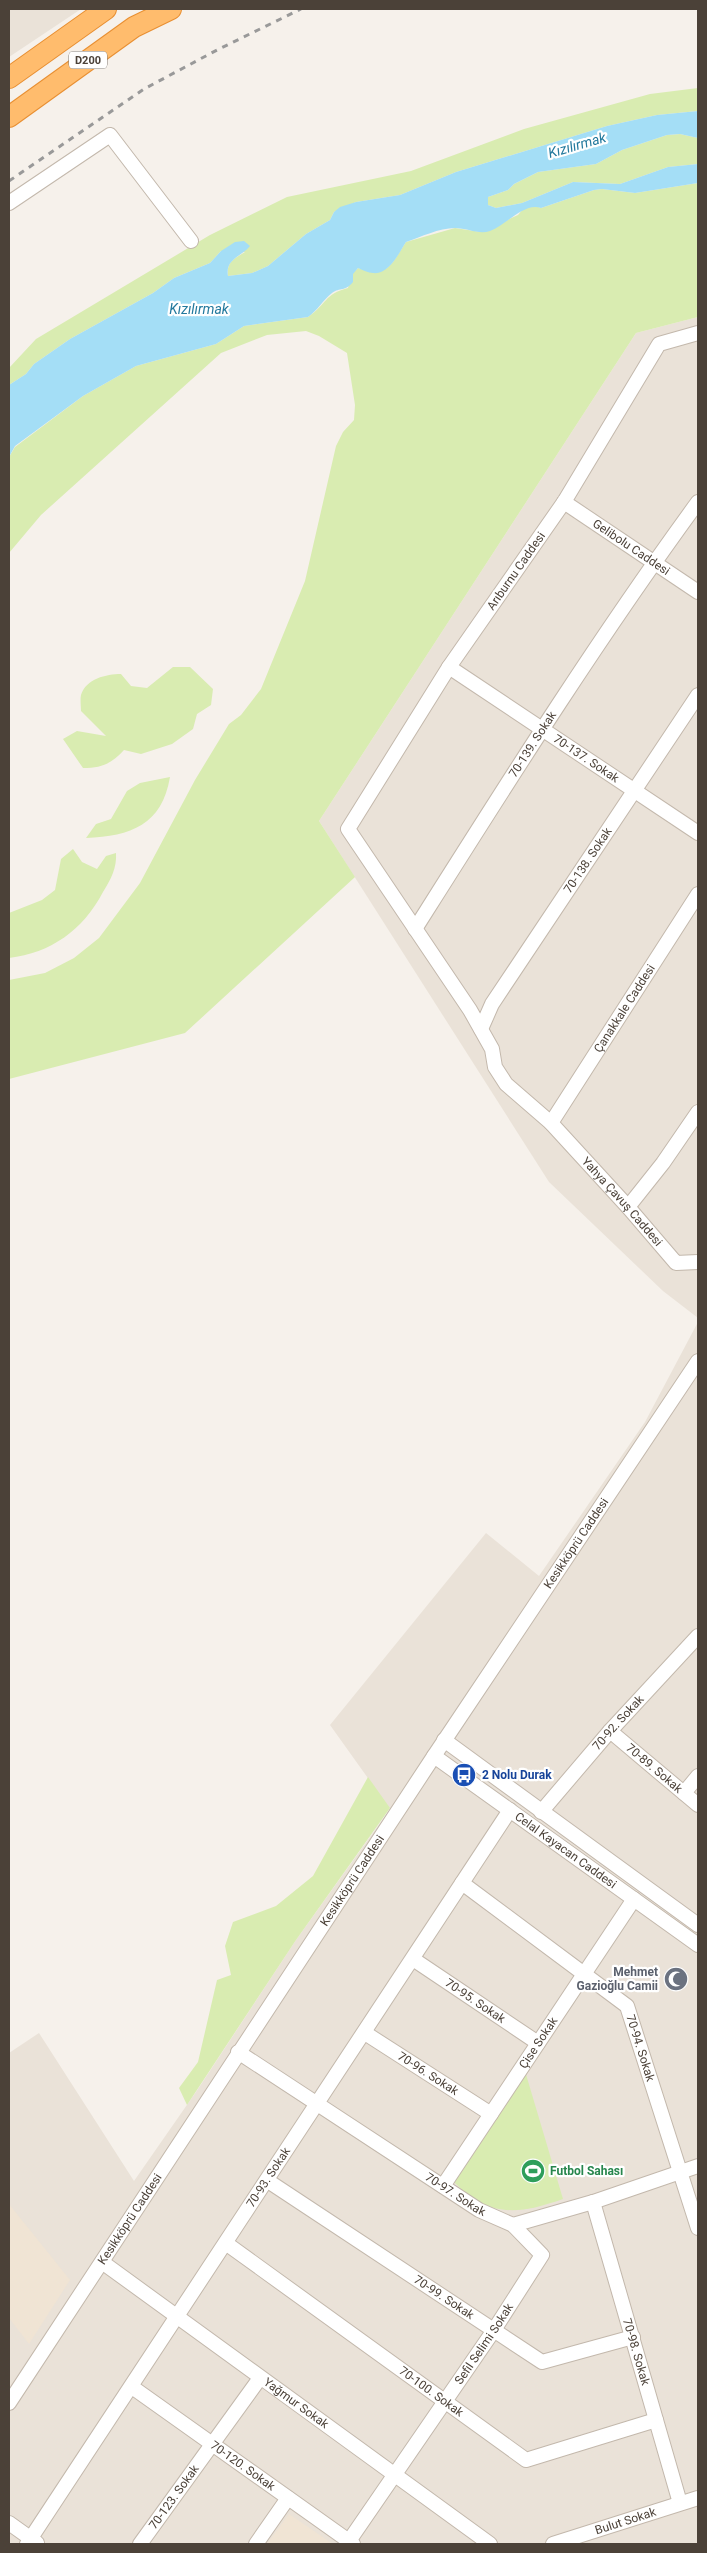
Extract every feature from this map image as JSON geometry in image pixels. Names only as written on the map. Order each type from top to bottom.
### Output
[{"type":"highway","name":"D200","points":[[9,78],[106,9]]},
{"type":"highway","name":"D200","points":[[9,117],[134,27],[172,9]]},
{"type":"street","points":[[9,203],[110,135],[191,241]]},
{"type":"street","name":"Arıburnu Caddesi","points":[[348,829],[449,667],[564,502],[659,344],[698,333]]},
{"type":"street","name":"Gelibolu Caddesi","points":[[564,502],[698,592]]},
{"type":"street","name":"70-139. Sokak","points":[[415,929],[542,728],[654,562],[698,502]]},
{"type":"street","name":"70-137. Sokak","points":[[449,667],[698,833]]},
{"type":"street","name":"70-138. Sokak","points":[[480,1029],[492,1004],[698,695]]},
{"type":"street","name":"Yahya Çavuş Caddesi","points":[[348,829],[480,1029],[492,1050],[495,1067],[506,1084],[551,1124],[628,1207],[676,1263],[698,1262]]},
{"type":"street","name":"Çanakkale Caddesi","points":[[551,1124],[698,894]]},
{"type":"street","points":[[628,1207],[663,1163],[698,1112]]},
{"type":"street","name":"Kesikköprü Caddesi","points":[[9,2403],[444,1740],[698,1361]]},
{"type":"street","name":"70-92. Sokak","points":[[541,1812],[610,1731],[698,1636]]},
{"type":"street","name":"70-89. Sokak","points":[[610,1731],[698,1805]]},
{"type":"street","name":"Celal Kayacan Caddesi","points":[[444,1740],[698,1925]]},
{"type":"street","name":"Celal Kayacan Caddesi","points":[[434,1756],[698,1945]]},
{"type":"street","points":[[684,1792],[698,1776]]},
{"type":"street","name":"70-93. Sokak","points":[[32,2542],[510,1810]]},
{"type":"street","name":"70-94. Sokak","points":[[462,1884],[585,1973],[627,2006],[698,2228]]},
{"type":"street","name":"Çise Sokak","points":[[443,2186],[634,1899]]},
{"type":"street","name":"70-95. Sokak","points":[[413,1959],[538,2043]]},
{"type":"street","name":"70-96. Sokak","points":[[364,2033],[491,2114]]},
{"type":"street","name":"70-97. Sokak","points":[[238,2052],[479,2210],[513,2225]]},
{"type":"street","points":[[513,2225],[593,2202],[698,2166]]},
{"type":"street","name":"70-99. Sokak","points":[[268,2180],[542,2362],[633,2337]]},
{"type":"street","name":"70-98. Sokak","points":[[593,2202],[680,2503]]},
{"type":"street","name":"Sefil Selimi Sokak","points":[[351,2543],[542,2255],[513,2225]]},
{"type":"street","name":"70-100. Sokak","points":[[227,2244],[526,2460],[656,2420]]},
{"type":"street","name":"Yağmur Sokak","points":[[102,2262],[490,2544]]},
{"type":"street","name":"70-123. Sokak","points":[[140,2544],[260,2378]]},
{"type":"street","name":"70-120. Sokak","points":[[132,2387],[351,2543]]},
{"type":"street","points":[[256,2544],[288,2498]]},
{"type":"street","name":"Bulut Sokak","points":[[553,2544],[698,2498]]},
{"type":"street","points":[[9,2523],[32,2542]]},
{"type":"shaded area","points":[[9,9],[81,9],[9,57]]},
{"type":"shaded area","points":[[698,317],[698,1318],[663,1291],[549,1182],[319,821],[636,333]]},
{"type":"shaded area","points":[[698,1322],[698,2544],[9,2544],[9,2053],[39,2033],[134,2181],[198,2089],[296,1940],[390,1809],[330,1725],[486,1533],[539,1576],[645,1422]]},
{"type":"shaded area","points":[[9,2204],[70,2280],[29,2344],[9,2318]]},
{"type":"shaded area","points":[[289,2514],[333,2544],[267,2544]]},
{"type":"green space","points":[[698,88],[698,111],[657,115],[607,126],[456,172],[400,195],[356,202],[334,212],[330,220],[306,234],[268,266],[252,273],[228,276],[230,264],[245,252],[221,251],[210,263],[174,278],[153,293],[70,339],[34,364],[26,374],[9,385],[9,368],[36,339],[210,235],[287,197],[411,171],[524,129],[650,94]]},
{"type":"green space","points":[[680,134],[698,138],[698,164],[668,167],[620,184],[573,182],[522,203],[496,208],[488,205],[488,197],[508,190],[514,184],[538,172],[596,164],[622,150],[667,135]]},
{"type":"green space","points":[[698,183],[698,317],[636,333],[319,821],[355,877],[185,1033],[9,1079],[9,980],[45,973],[74,958],[99,938],[140,883],[195,780],[229,724],[241,715],[261,689],[305,581],[336,446],[343,432],[354,420],[355,405],[347,353],[319,336],[306,331],[267,335],[221,353],[41,515],[9,553],[9,457],[15,447],[83,396],[136,366],[216,344],[244,326],[308,317],[334,293],[348,288],[352,274],[358,268],[376,271],[388,267],[406,242],[455,228],[481,232],[518,215],[523,209],[533,205],[541,208],[594,190],[602,189],[635,193]]},
{"type":"green space","points":[[173,667],[190,667],[213,689],[211,705],[197,714],[193,729],[172,744],[141,754],[124,750],[115,759],[106,764],[83,768],[63,739],[77,731],[106,736],[81,711],[81,695],[87,685],[103,676],[121,674],[131,686],[147,688]]},
{"type":"green space","points":[[170,777],[160,806],[152,817],[142,825],[117,834],[86,838],[96,824],[111,819],[127,791],[140,783]]},
{"type":"green space","points":[[73,849],[82,862],[97,869],[106,856],[116,853],[111,878],[95,906],[76,928],[52,945],[39,951],[9,958],[9,913],[42,900],[55,890],[61,859]]},
{"type":"green space","points":[[368,1777],[390,1808],[296,1940],[187,2105],[179,2088],[198,2062],[217,1980],[231,1975],[225,1946],[233,1922],[276,1906],[313,1876]]},
{"type":"green space","points":[[525,2071],[563,2199],[531,2208],[504,2210],[478,2201],[452,2180]]},
{"type":"water","name":"Kızılırmak","points":[[698,111],[698,138],[680,134],[667,135],[622,150],[596,164],[538,172],[514,184],[508,190],[488,197],[488,205],[496,208],[522,203],[573,182],[620,184],[668,167],[698,164],[698,183],[635,193],[602,189],[594,190],[541,208],[529,208],[490,231],[482,232],[449,228],[406,242],[397,257],[384,271],[373,273],[358,268],[353,274],[353,282],[350,285],[332,293],[308,317],[244,326],[216,344],[136,366],[83,396],[15,446],[9,457],[9,385],[26,374],[34,364],[70,339],[153,293],[174,278],[210,263],[221,251],[235,242],[244,241],[250,246],[231,262],[228,276],[252,273],[268,266],[306,234],[330,220],[334,212],[340,207],[356,202],[400,195],[456,172],[607,126],[657,115]]},
{"type":"railway","points":[[9,181],[144,89],[217,50],[301,9]]},
{"type":"place","name":"2 Nolu Durak","points":[[464,1775]]},
{"type":"place","name":"Mehmet Gazioğlu Camii","points":[[676,1979]]},
{"type":"place","name":"Futbol Sahası","points":[[533,2171]]}]
